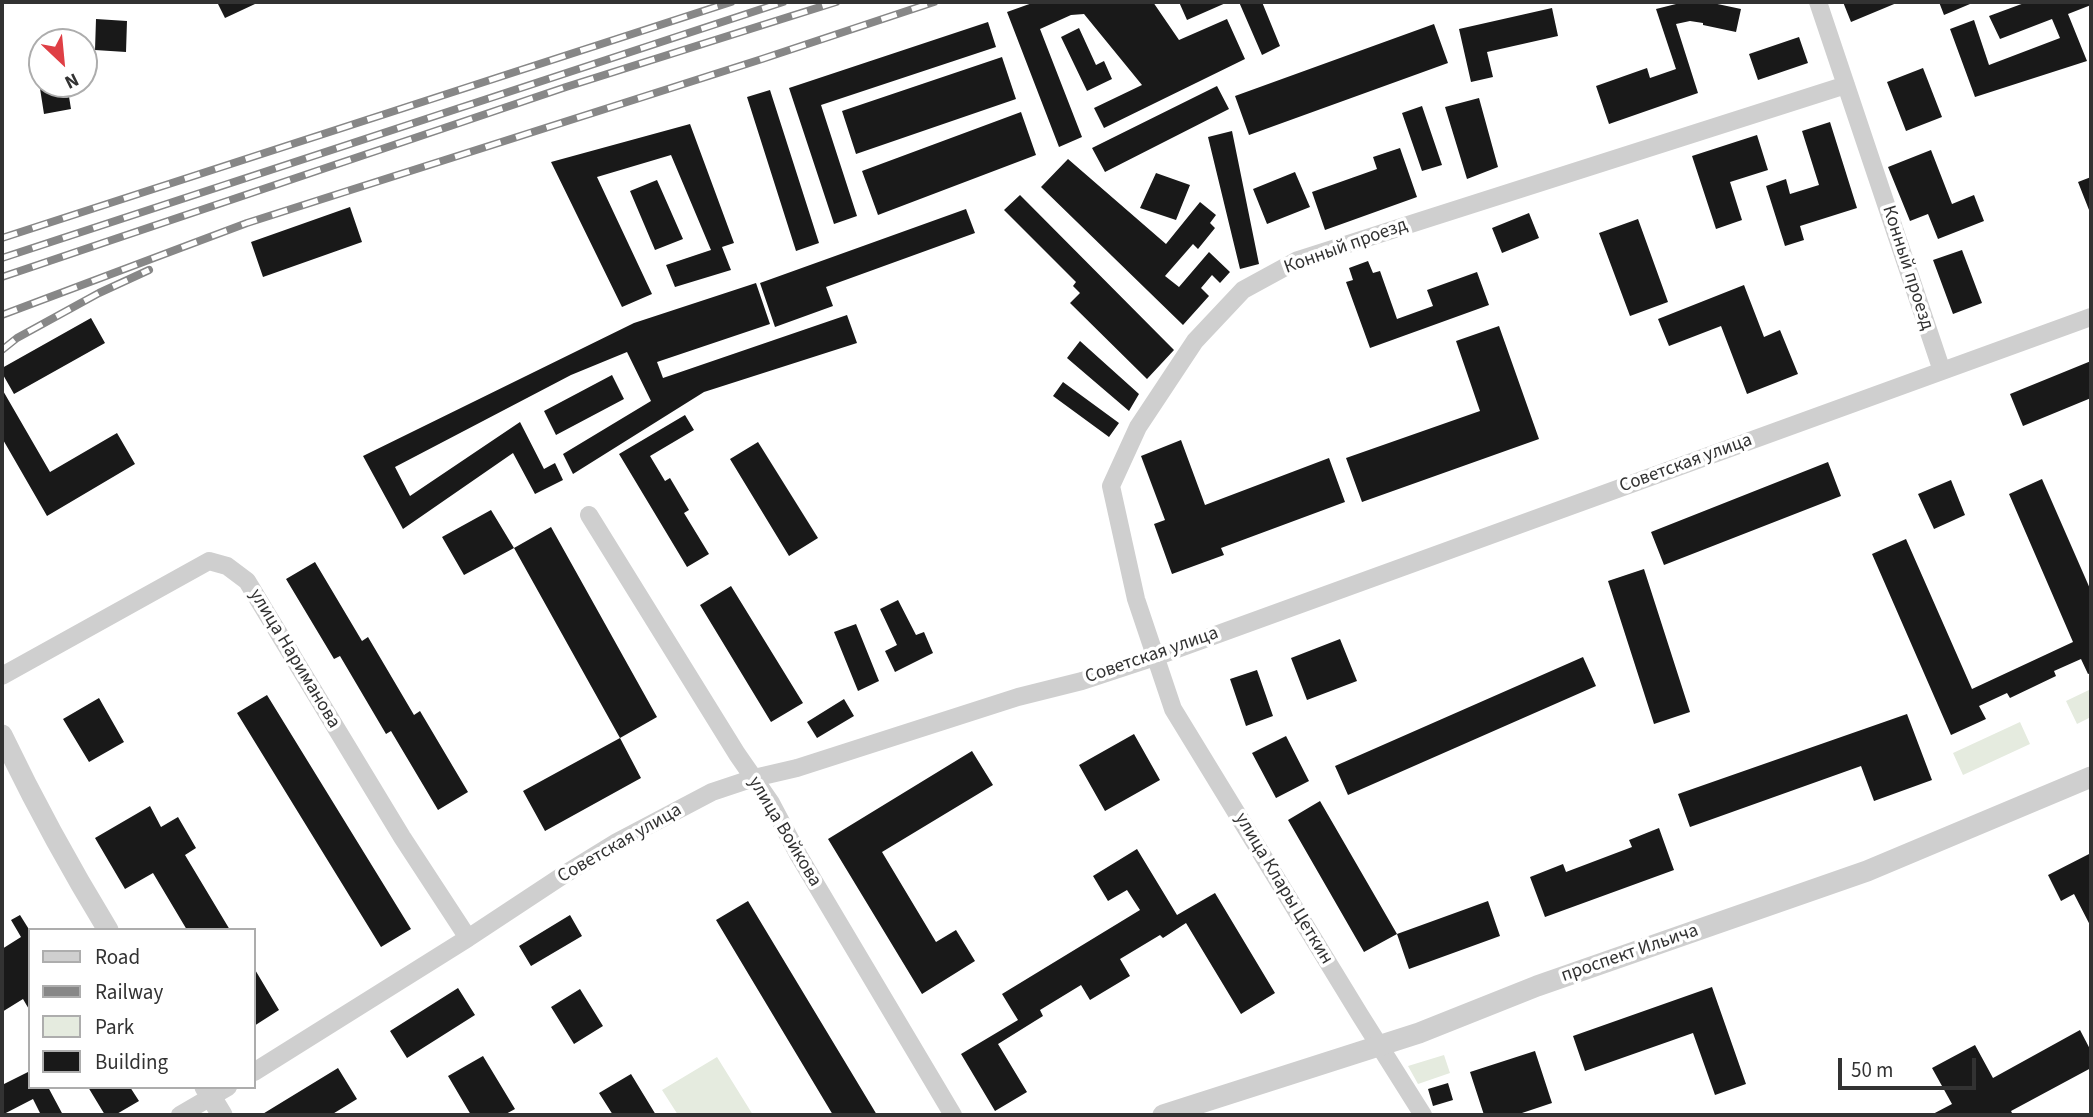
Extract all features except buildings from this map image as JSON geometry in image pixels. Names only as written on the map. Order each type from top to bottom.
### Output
[{"type":"street","name":"Конный проезд","points":[[1818,2],[1942,371]]},
{"type":"street","name":"Конный проезд","points":[[1155,657],[1136,599],[1111,486],[1139,427],[1195,341],[1243,290],[1298,260],[1846,85]]},
{"type":"street","name":"Советская улица","points":[[256,1071],[617,842],[712,792],[1155,657],[2091,317]]},
{"type":"street","name":"улица Войкова","points":[[589,515],[771,803],[799,856],[953,1115]]},
{"type":"street","name":"улица Нариманова","points":[[2,676],[209,561],[226,566],[247,581],[395,826],[468,938]]},
{"type":"street","name":"улица Клары Цеткин","points":[[1155,657],[1173,709],[1423,1115]]},
{"type":"street","points":[[2,735],[40,813],[107,928]]},
{"type":"street","name":"проспект Ильича","points":[[1163,1115],[1419,1033],[1537,986],[1867,871],[2091,777]]},
{"type":"street","points":[[180,1115],[216,1097]]},
{"type":"green space","points":[[2091,689],[2091,717],[2077,724],[2066,701]]},
{"type":"green space","points":[[2020,722],[2030,744],[1963,775],[1953,753]]},
{"type":"green space","points":[[1444,1055],[1450,1073],[1418,1084],[1408,1066]]},
{"type":"green space","points":[[717,1057],[753,1115],[678,1115],[662,1090]]},
{"type":"railway","points":[[2,238],[731,2]]},
{"type":"railway","points":[[2,258],[783,2]]},
{"type":"railway","points":[[2,277],[566,87],[836,2]]},
{"type":"railway","points":[[2,315],[247,223],[934,2]]},
{"type":"railway","points":[[2,350],[17,338],[99,293],[149,270]]}]
